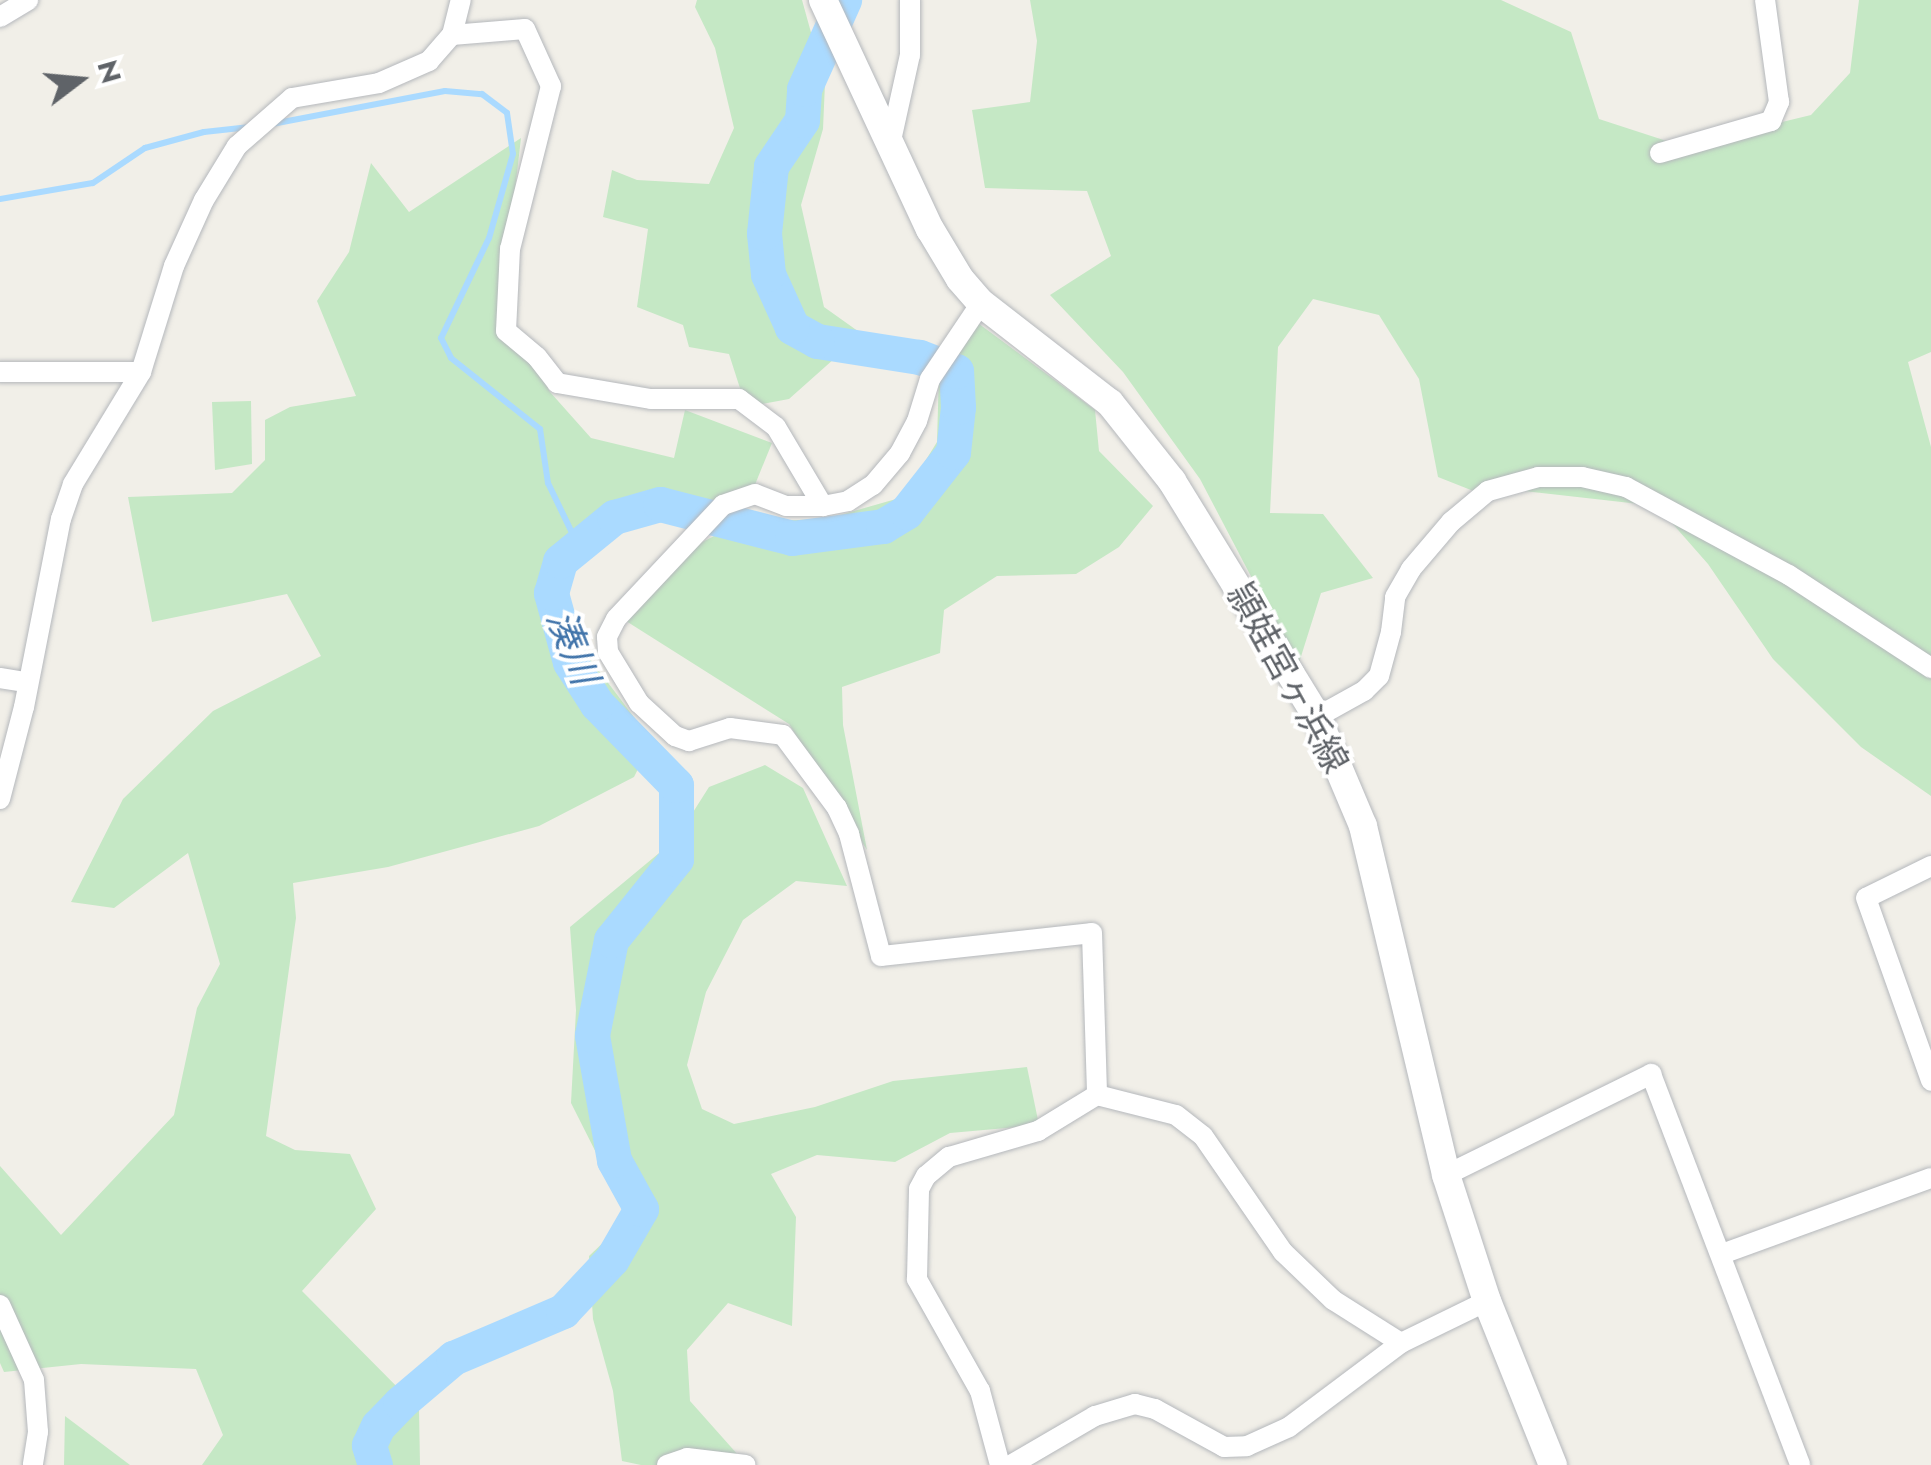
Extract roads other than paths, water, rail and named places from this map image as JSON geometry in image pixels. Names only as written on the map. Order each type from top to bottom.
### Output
[{"type":"main road","name":"頴娃宮ヶ浜線","points":[[824,0],[849,62],[930,229],[981,303],[1110,403],[1172,482],[1317,716],[1363,826],[1446,1175],[1487,1301],[1552,1465]]},
{"type":"street","points":[[0,18],[28,0]]},
{"type":"street","points":[[0,799],[60,518],[73,484],[141,372],[186,237],[229,160],[247,138],[292,98],[379,83],[429,61],[452,35],[461,0]]},
{"type":"street","points":[[890,145],[910,55],[910,0]]},
{"type":"street","points":[[1660,153],[1771,121],[1779,102],[1766,0]]},
{"type":"street","points":[[452,35],[525,30],[551,86],[510,249],[506,332],[536,357],[557,384],[651,399],[739,399],[776,427],[823,506]]},
{"type":"street","points":[[981,303],[930,379],[917,421],[900,454],[873,486],[848,501],[823,506],[786,506],[755,494],[723,505],[616,619],[607,637],[616,670],[639,703],[675,736],[689,741],[730,728],[783,735],[837,808],[849,834],[881,956],[1092,933],[1097,1095]]},
{"type":"street","points":[[0,372],[141,372]]},
{"type":"street","points":[[1317,716],[1364,691],[1378,676],[1392,632],[1395,597],[1410,569],[1451,522],[1488,491],[1538,477],[1582,477],[1626,487],[1789,575],[1931,668]]},
{"type":"street","points":[[0,678],[26,682]]},
{"type":"street","points":[[1931,866],[1866,898],[1931,1082]]},
{"type":"street","points":[[1446,1175],[1651,1074],[1800,1465]]},
{"type":"street","points":[[1000,1465],[980,1391],[917,1279],[920,1188],[926,1176],[949,1156],[1038,1130],[1097,1095],[1176,1115],[1203,1136],[1283,1252],[1332,1300],[1401,1343]]},
{"type":"street","points":[[1722,1254],[1931,1178]]},
{"type":"street","points":[[1011,1465],[1095,1416],[1135,1404],[1155,1409],[1224,1446],[1248,1446],[1289,1427],[1401,1343],[1487,1301]]},
{"type":"street","points":[[0,1306],[34,1380],[38,1432],[34,1465]]},
{"type":"street","points":[[667,1465],[688,1458],[746,1465]]},
{"type":"waterway","name":"湊川","points":[[375,1465],[369,1445],[378,1426],[400,1403],[453,1358],[563,1311],[612,1259],[641,1209],[614,1160],[592,1035],[611,940],[676,859],[676,785],[597,704],[570,662],[551,593],[560,561],[614,517],[660,504],[792,538],[883,526],[906,512],[953,452],[958,407],[956,371],[919,357],[817,341],[792,327],[768,274],[764,233],[771,166],[802,120],[804,89],[844,0]]},
{"type":"waterway","points":[[272,124],[445,91],[482,94],[507,113],[513,154],[489,238],[441,338],[451,358],[540,429],[548,483],[577,543]]},
{"type":"waterway","points":[[0,199],[93,183],[145,148],[204,132],[250,127]]}]
